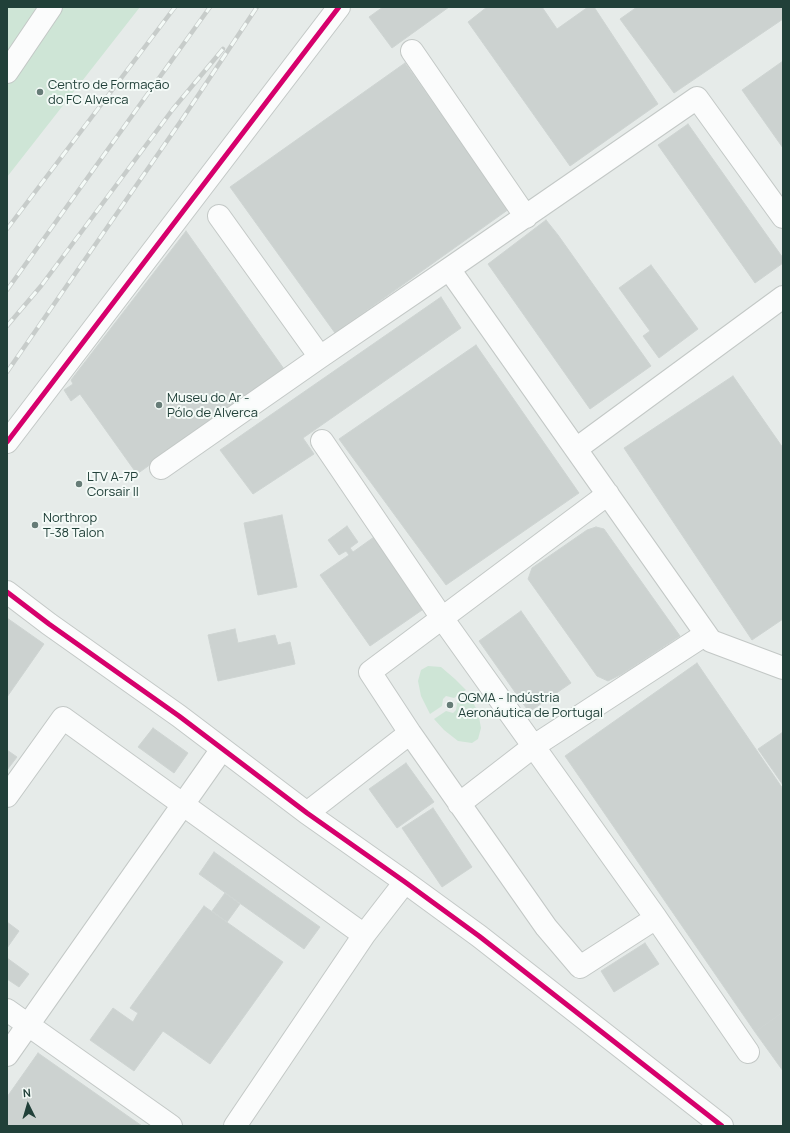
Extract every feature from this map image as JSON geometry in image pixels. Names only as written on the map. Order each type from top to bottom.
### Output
[{"type":"street","points":[[7,72],[51,7]]},
{"type":"street","points":[[7,442],[339,7]]},
{"type":"street","points":[[412,51],[526,217]]},
{"type":"street","points":[[161,468],[697,98],[783,217]]},
{"type":"street","points":[[219,216],[320,357]]},
{"type":"street","points":[[449,269],[711,641],[783,668]]},
{"type":"street","points":[[576,449],[783,297]]},
{"type":"street","points":[[322,441],[442,618],[656,918],[748,1052]]},
{"type":"street","points":[[608,494],[370,672],[459,804],[546,927],[580,967],[656,918]]},
{"type":"street","points":[[7,592],[307,813],[405,882],[510,960],[722,1126]]},
{"type":"street","points":[[459,804],[534,746],[706,634]]},
{"type":"street","points":[[7,796],[63,718],[364,935]]},
{"type":"street","points":[[307,813],[410,733]]},
{"type":"street","points":[[7,1055],[222,749]]},
{"type":"street","points":[[235,1126],[364,935],[405,882]]},
{"type":"street","points":[[7,1010],[171,1126]]},
{"type":"green space","name":"Centro de Formação do FC Alverca","points":[[7,7],[140,7],[7,177]]},
{"type":"green space","points":[[428,666],[441,667],[466,690],[454,698],[446,696],[443,699],[442,706],[430,714],[421,696],[418,681],[421,670]]},
{"type":"green space","points":[[469,695],[478,712],[481,728],[478,739],[472,743],[458,741],[444,730],[434,719],[446,711],[453,713],[456,710],[457,703]]},
{"type":"building","points":[[383,7],[449,7],[392,48],[369,17]]},
{"type":"building","points":[[487,7],[542,7],[557,29],[588,7],[594,7],[658,104],[570,166],[468,22]]},
{"type":"building","points":[[637,7],[783,7],[783,19],[674,93],[620,19]]},
{"type":"building","points":[[783,61],[783,148],[742,90]]},
{"type":"building","points":[[405,63],[509,209],[335,333],[230,187]]},
{"type":"building","points":[[688,124],[783,258],[783,263],[755,283],[658,145]]},
{"type":"building","points":[[546,220],[651,366],[590,409],[488,264]]},
{"type":"building","points":[[186,231],[284,369],[137,474],[80,394],[71,401],[64,390],[73,384],[71,380]]},
{"type":"building","points":[[651,265],[698,329],[659,358],[643,336],[650,331],[619,288]]},
{"type":"building","points":[[441,297],[461,328],[303,438],[314,454],[253,494],[220,450]]},
{"type":"building","points":[[476,345],[579,493],[446,585],[339,439]]},
{"type":"building","points":[[733,376],[783,448],[783,619],[752,640],[624,448]]},
{"type":"building","points":[[282,515],[297,587],[258,595],[244,523]]},
{"type":"building","points":[[347,526],[358,542],[350,548],[353,552],[374,537],[425,608],[370,646],[320,575],[349,555],[346,551],[339,555],[328,540]]},
{"type":"building","points":[[596,527],[604,529],[680,636],[622,674],[608,681],[597,676],[528,579],[532,568],[587,530]]},
{"type":"building","points":[[521,611],[571,683],[529,712],[479,641]]},
{"type":"building","points":[[7,618],[44,644],[7,697]]},
{"type":"building","points":[[235,629],[238,643],[275,635],[278,645],[290,642],[295,664],[218,681],[208,635]]},
{"type":"building","points":[[697,663],[783,789],[783,1012],[755,1032],[565,756]]},
{"type":"building","points":[[153,728],[188,753],[174,773],[138,747]]},
{"type":"building","points":[[783,732],[783,785],[758,749]]},
{"type":"building","points":[[7,750],[17,757],[7,770]]},
{"type":"building","points":[[406,763],[434,802],[397,828],[369,789]]},
{"type":"building","points":[[433,808],[472,867],[442,887],[402,828]]},
{"type":"building","points":[[214,852],[320,927],[304,949],[199,874]]},
{"type":"building","points":[[225,893],[240,904],[227,922],[212,911]]},
{"type":"building","points":[[204,906],[283,962],[210,1064],[163,1031],[134,1071],[90,1040],[113,1008],[133,1022],[138,1013],[130,1008]]},
{"type":"building","points":[[7,922],[19,931],[7,948]]},
{"type":"building","points":[[645,943],[659,964],[614,992],[601,971]]},
{"type":"building","points":[[7,958],[29,974],[19,987],[7,979]]},
{"type":"building","points":[[783,1012],[783,1071],[755,1032]]},
{"type":"building","points":[[38,1053],[142,1126],[7,1126],[7,1097]]},
{"type":"railway","points":[[7,229],[175,7]]},
{"type":"railway","points":[[7,290],[210,7]]},
{"type":"railway","points":[[7,372],[183,118],[257,7]]},
{"type":"railway","points":[[7,326],[41,286],[173,109],[223,49]]},
{"type":"cycle path","points":[[7,442],[339,7]]},
{"type":"cycle path","points":[[7,592],[49,624],[179,716],[307,813],[479,936],[722,1126]]},
{"type":"place","name":"Centro de Formação do FC Alverca","points":[[40,92]]},
{"type":"place","name":"Museu do Ar - Pólo de Alverca","points":[[159,405]]},
{"type":"place","name":"LTV A-7P Corsair II","points":[[79,484]]},
{"type":"place","name":"Northrop T-38 Talon","points":[[35,525]]},
{"type":"place","name":"OGMA - Indústria Aeronáutica de Portugal","points":[[450,705]]}]
